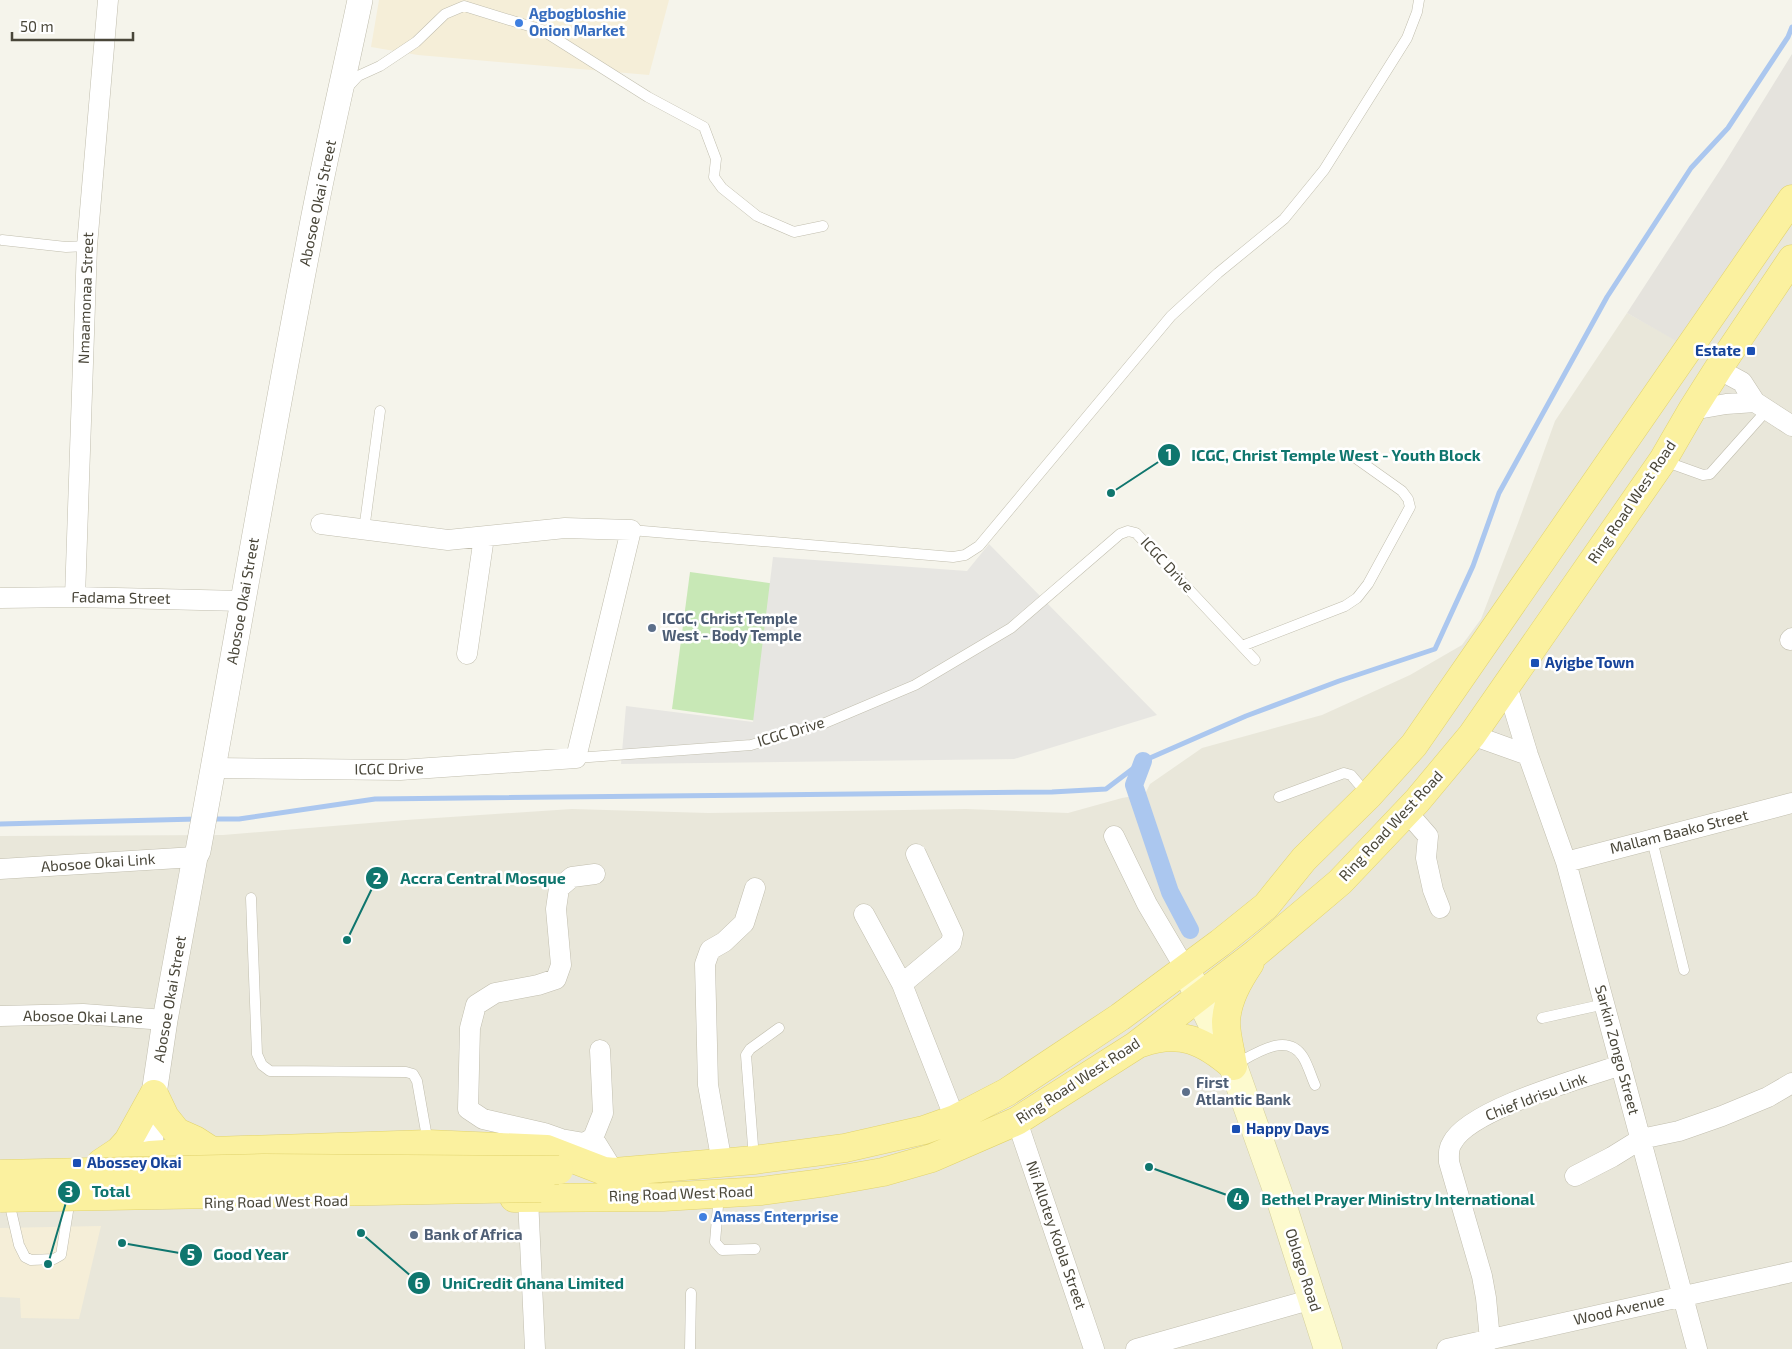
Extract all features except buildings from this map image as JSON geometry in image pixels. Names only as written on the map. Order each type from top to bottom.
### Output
[{"type":"main road","name":"Ring Road West Road","points":[[0,1180],[150,1155],[212,1150],[428,1144],[547,1149],[609,1171],[722,1163],[845,1148],[880,1141],[955,1120],[1007,1092],[1063,1056],[1186,970],[1266,906],[1304,859],[1368,796],[1414,745],[1792,199]]},
{"type":"main road","name":"Ring Road West Road","points":[[3,1203],[69,1205],[662,1197],[762,1191],[883,1172],[932,1158],[1017,1121],[1135,1046],[1256,953],[1340,882],[1407,812],[1472,735],[1507,686],[1663,460],[1718,369],[1792,258]]},
{"type":"main road","points":[[1200,997],[1213,968],[1296,894],[1304,859]]},
{"type":"main road","points":[[1233,1066],[1226,1023],[1229,1001],[1239,980],[1256,953]]},
{"type":"main road","name":"Oblogo Road","points":[[1186,970],[1233,1066],[1282,1204],[1328,1349]]},
{"type":"main road","points":[[1135,1046],[1156,1038],[1185,1038],[1199,1042],[1214,1050],[1233,1066]]},
{"type":"main road","points":[[154,1094],[166,1117],[177,1132],[212,1150]]},
{"type":"main road","points":[[97,1165],[119,1152],[128,1141],[154,1094]]},
{"type":"main road","points":[[0,1174],[263,1168],[557,1179],[609,1171]]},
{"type":"main road","name":"Ring Road West Road","points":[[3,1203],[557,1179]]},
{"type":"main road","points":[[557,1179],[584,1198]]},
{"type":"street","name":"Nmaamonaa Street","points":[[76,597],[87,246],[108,0]]},
{"type":"street","name":"Abosoe Okai Street","points":[[145,1204],[154,1094],[165,1020],[212,779],[242,601],[308,246],[360,0]]},
{"type":"street","points":[[1718,369],[1742,382],[1761,406],[1792,426]]},
{"type":"street","points":[[1692,410],[1726,404],[1761,406]]},
{"type":"street","points":[[321,524],[448,540],[565,528],[631,530],[576,758]]},
{"type":"street","points":[[467,654],[484,537]]},
{"type":"street","name":"Fadama Street","points":[[0,598],[76,597],[242,601]]},
{"type":"street","name":"Sarkin Zongo Street","points":[[1507,686],[1528,755],[1566,862],[1697,1349]]},
{"type":"street","points":[[1472,735],[1528,755]]},
{"type":"street","name":"ICGC Drive","points":[[212,779],[400,770],[576,758]]},
{"type":"street","name":"Mallam Baako Street","points":[[1566,862],[1792,803]]},
{"type":"street","points":[[1407,812],[1428,836],[1426,858],[1433,890],[1440,908]]},
{"type":"street","points":[[1114,836],[1146,904],[1186,970]]},
{"type":"street","name":"Abosoe Okai Link","points":[[0,870],[197,854]]},
{"type":"street","points":[[902,984],[951,943],[953,934],[916,854]]},
{"type":"street","points":[[595,874],[572,877],[559,888],[556,909],[561,965],[556,979],[538,985],[495,993],[476,1005],[470,1028],[468,1109],[483,1119],[584,1143],[593,1138],[603,1113],[600,1050]]},
{"type":"street","points":[[722,1163],[708,1085],[705,964],[710,950],[724,942],[744,923],[755,888]]},
{"type":"street","points":[[864,914],[902,984],[955,1120]]},
{"type":"street","name":"Abosoe Okai Lane","points":[[0,1016],[83,1014],[165,1020]]},
{"type":"street","name":"Chief Idrisu Link","points":[[1490,1340],[1482,1276],[1449,1162],[1452,1142],[1467,1127],[1484,1115],[1521,1099],[1621,1065]]},
{"type":"street","points":[[1575,1176],[1612,1157],[1641,1139],[1678,1131],[1722,1116],[1768,1097],[1792,1083]]},
{"type":"street","name":"Nii Allotey Kobla Street","points":[[1017,1121],[1094,1349]]},
{"type":"street","points":[[593,1138],[609,1171]]},
{"type":"street","points":[[528,1198],[535,1349]]},
{"type":"street","name":"Wood Avenue","points":[[1447,1349],[1682,1295],[1792,1272]]},
{"type":"street","points":[[1136,1349],[1313,1299]]},
{"type":"lane","points":[[631,530],[953,557],[965,555],[979,546],[1171,316],[1218,273],[1284,219],[1324,170],[1407,38],[1417,12],[1419,0]]},
{"type":"lane","points":[[340,96],[358,76],[380,66],[416,42],[445,14],[467,3],[542,30],[648,98],[704,127],[716,159],[714,177],[722,188],[757,216],[794,232],[823,226]]},
{"type":"lane","points":[[2,240],[66,247],[87,246]]},
{"type":"lane","points":[[1663,460],[1703,475],[1710,474],[1761,406]]},
{"type":"lane","points":[[364,530],[380,411]]},
{"type":"lane","points":[[1242,646],[1345,606],[1358,598],[1368,584],[1410,507],[1408,499],[1402,491],[1357,459]]},
{"type":"lane","name":"ICGC Drive","points":[[576,758],[751,745],[825,723],[915,685],[1011,628],[1120,534],[1128,530],[1136,533],[1255,660]]},
{"type":"lane","points":[[1279,797],[1344,773],[1351,775],[1368,796]]},
{"type":"lane","points":[[1652,840],[1684,970]]},
{"type":"lane","points":[[251,898],[257,1054],[262,1065],[270,1070],[406,1072],[412,1074],[417,1081],[428,1144]]},
{"type":"lane","points":[[1542,1018],[1605,1004]]},
{"type":"lane","points":[[754,1160],[746,1054],[750,1049],[780,1028]]},
{"type":"lane","points":[[1233,1066],[1270,1046],[1284,1045],[1294,1049],[1302,1057],[1315,1085]]},
{"type":"lane","points":[[719,1193],[715,1242],[722,1250],[755,1249]]},
{"type":"lane","points":[[3,1203],[19,1245],[25,1256],[31,1260],[54,1259],[61,1255],[69,1205]]},
{"type":"lane","points":[[690,1349],[691,1293]]},
{"type":"shaded area","name":"Agbogbloshie Onion Market","points":[[379,0],[669,0],[649,75],[418,55],[371,47]]},
{"type":"shaded area","points":[[1792,54],[1792,190],[1685,346],[1627,313],[1724,164]]},
{"type":"shaded area","points":[[1792,190],[1792,1349],[0,1349],[0,836],[223,835],[572,809],[708,813],[966,809],[1068,813],[1122,798],[1145,794],[1150,784],[1202,748],[1322,715],[1410,675],[1462,645],[1481,619],[1555,421],[1627,313],[1685,345]]},
{"type":"shaded area","points":[[989,544],[1157,715],[1014,759],[621,764],[626,706],[753,722],[773,557],[967,571]]},
{"type":"shaded area","points":[[101,1226],[79,1319],[21,1318],[20,1298],[0,1297],[0,1228]]},
{"type":"green space","points":[[690,572],[776,584],[758,721],[672,709]]},
{"type":"waterway","points":[[210,819],[239,819],[375,799],[1052,792],[1106,789],[1143,761],[1246,716],[1339,681],[1435,649],[1473,566],[1499,493],[1607,297],[1691,168],[1728,128],[1788,37],[1792,27]]},
{"type":"waterway","points":[[1143,761],[1134,785],[1170,892],[1190,930]]},
{"type":"waterway","points":[[0,824],[197,819]]},
{"type":"place","name":"Agbogbloshie Onion Market","points":[[519,23]]},
{"type":"place","name":"Estate","points":[[1751,351]]},
{"type":"place","name":"ICGC, Christ Temple West - Youth Block","points":[[1111,493]]},
{"type":"place","name":"ICGC, Christ Temple West - Body Temple","points":[[652,628]]},
{"type":"place","name":"Ayigbe Town","points":[[1535,663]]},
{"type":"place","name":"Accra Central Mosque","points":[[347,940]]},
{"type":"place","name":"First Atlantic Bank","points":[[1186,1092]]},
{"type":"place","name":"Happy Days","points":[[1236,1129]]},
{"type":"place","name":"Abossey Okai","points":[[77,1163]]},
{"type":"place","name":"Bethel Prayer Ministry International","points":[[1149,1167]]},
{"type":"place","name":"Amass Enterprise","points":[[703,1217]]},
{"type":"place","name":"UniCredit Ghana Limited","points":[[361,1233]]},
{"type":"place","name":"Bank of Africa","points":[[414,1235]]},
{"type":"place","name":"Good Year","points":[[122,1243]]},
{"type":"place","name":"Total","points":[[48,1264]]}]
